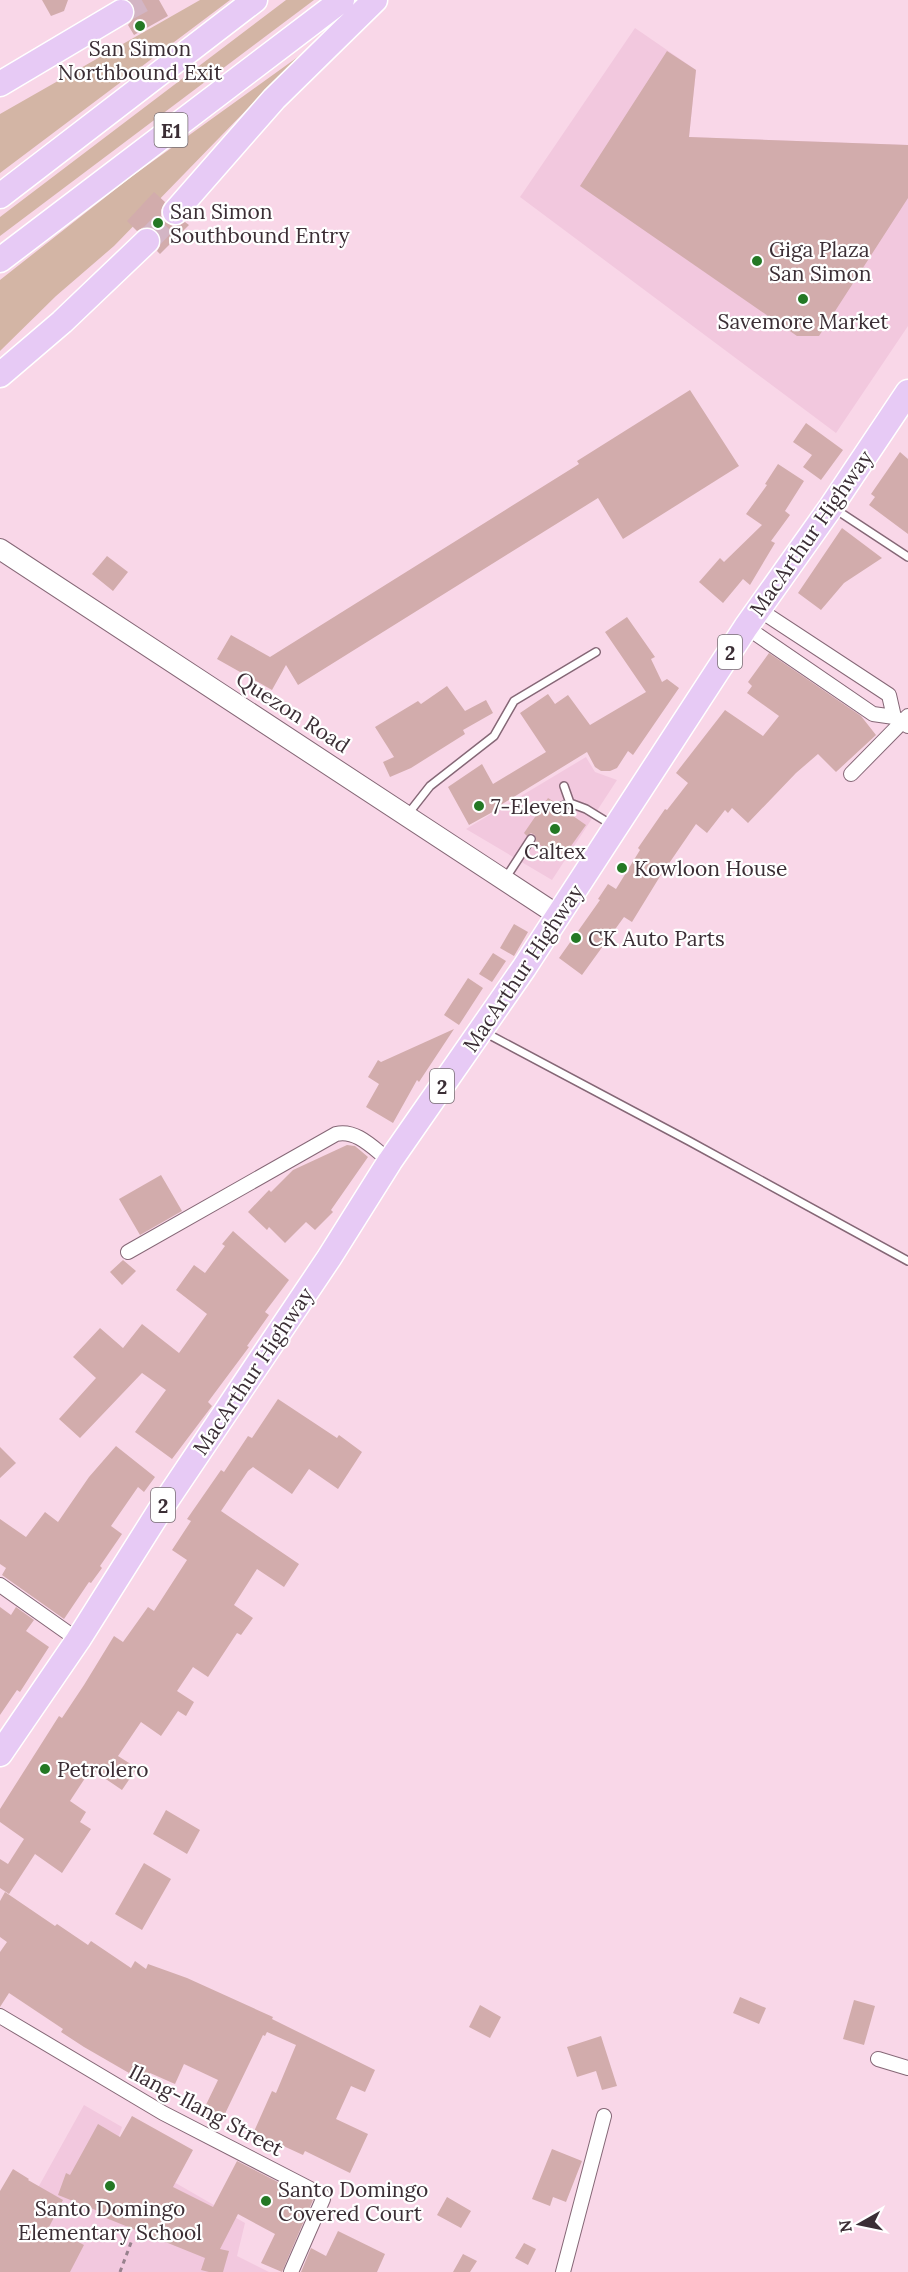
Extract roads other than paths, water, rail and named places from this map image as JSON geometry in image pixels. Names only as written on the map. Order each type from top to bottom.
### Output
[{"type":"highway","name":"E1","points":[[0,196],[255,0]]},
{"type":"highway","name":"E1","points":[[0,260],[342,0]]},
{"type":"highway","points":[[175,212],[274,99],[375,0]]},
{"type":"highway","points":[[0,84],[120,12]]},
{"type":"highway","points":[[0,375],[62,322],[147,241]]},
{"type":"highway","name":"MacArthur Highway","points":[[0,1754],[78,1640],[160,1510],[329,1258],[390,1161],[482,1031],[559,916],[752,618],[831,507],[908,392]]},
{"type":"main road","name":"Quezon Road","points":[[0,549],[559,916]]},
{"type":"street","points":[[752,618],[818,648],[852,670],[889,695],[903,720]]},
{"type":"street","points":[[752,618],[806,668],[873,714],[903,720]]},
{"type":"street","points":[[806,668],[818,648]]},
{"type":"street","points":[[837,689],[852,670]]},
{"type":"street","points":[[851,774],[903,720]]},
{"type":"street","points":[[128,1252],[336,1134],[342,1132],[360,1138],[390,1161]]},
{"type":"street","points":[[0,1585],[78,1640]]},
{"type":"street","name":"Ilang-Ilang Street","points":[[0,2016],[163,2113],[322,2195],[323,2199],[291,2272]]},
{"type":"street","points":[[878,2059],[908,2068]]},
{"type":"street","points":[[562,2272],[604,2116]]},
{"type":"lane","points":[[831,507],[908,557]]},
{"type":"lane","points":[[406,816],[430,786],[494,735],[514,701],[596,652]]},
{"type":"lane","points":[[564,786],[570,803]]},
{"type":"lane","points":[[560,807],[570,803],[586,809],[617,828]]},
{"type":"lane","points":[[504,880],[531,839]]},
{"type":"lane","points":[[482,1031],[908,1261]]},
{"type":"tunnel","points":[[121,12],[143,0]]},
{"type":"tunnel","points":[[147,241],[175,212]]},
{"type":"place","name":"San Simon Northbound Exit","points":[[140,26]]},
{"type":"place","name":"San Simon Southbound Entry","points":[[158,223]]},
{"type":"place","name":"Giga Plaza San Simon","points":[[757,261]]},
{"type":"place","name":"Savemore Market","points":[[803,299]]},
{"type":"place","name":"7-Eleven","points":[[479,806]]},
{"type":"place","name":"Caltex","points":[[555,829]]},
{"type":"place","name":"Kowloon House","points":[[622,868]]},
{"type":"place","name":"CK Auto Parts","points":[[576,938]]},
{"type":"place","name":"Petrolero","points":[[45,1769]]},
{"type":"place","name":"Santo Domingo Elementary School","points":[[110,2186]]},
{"type":"place","name":"Santo Domingo Covered Court","points":[[266,2201]]}]
